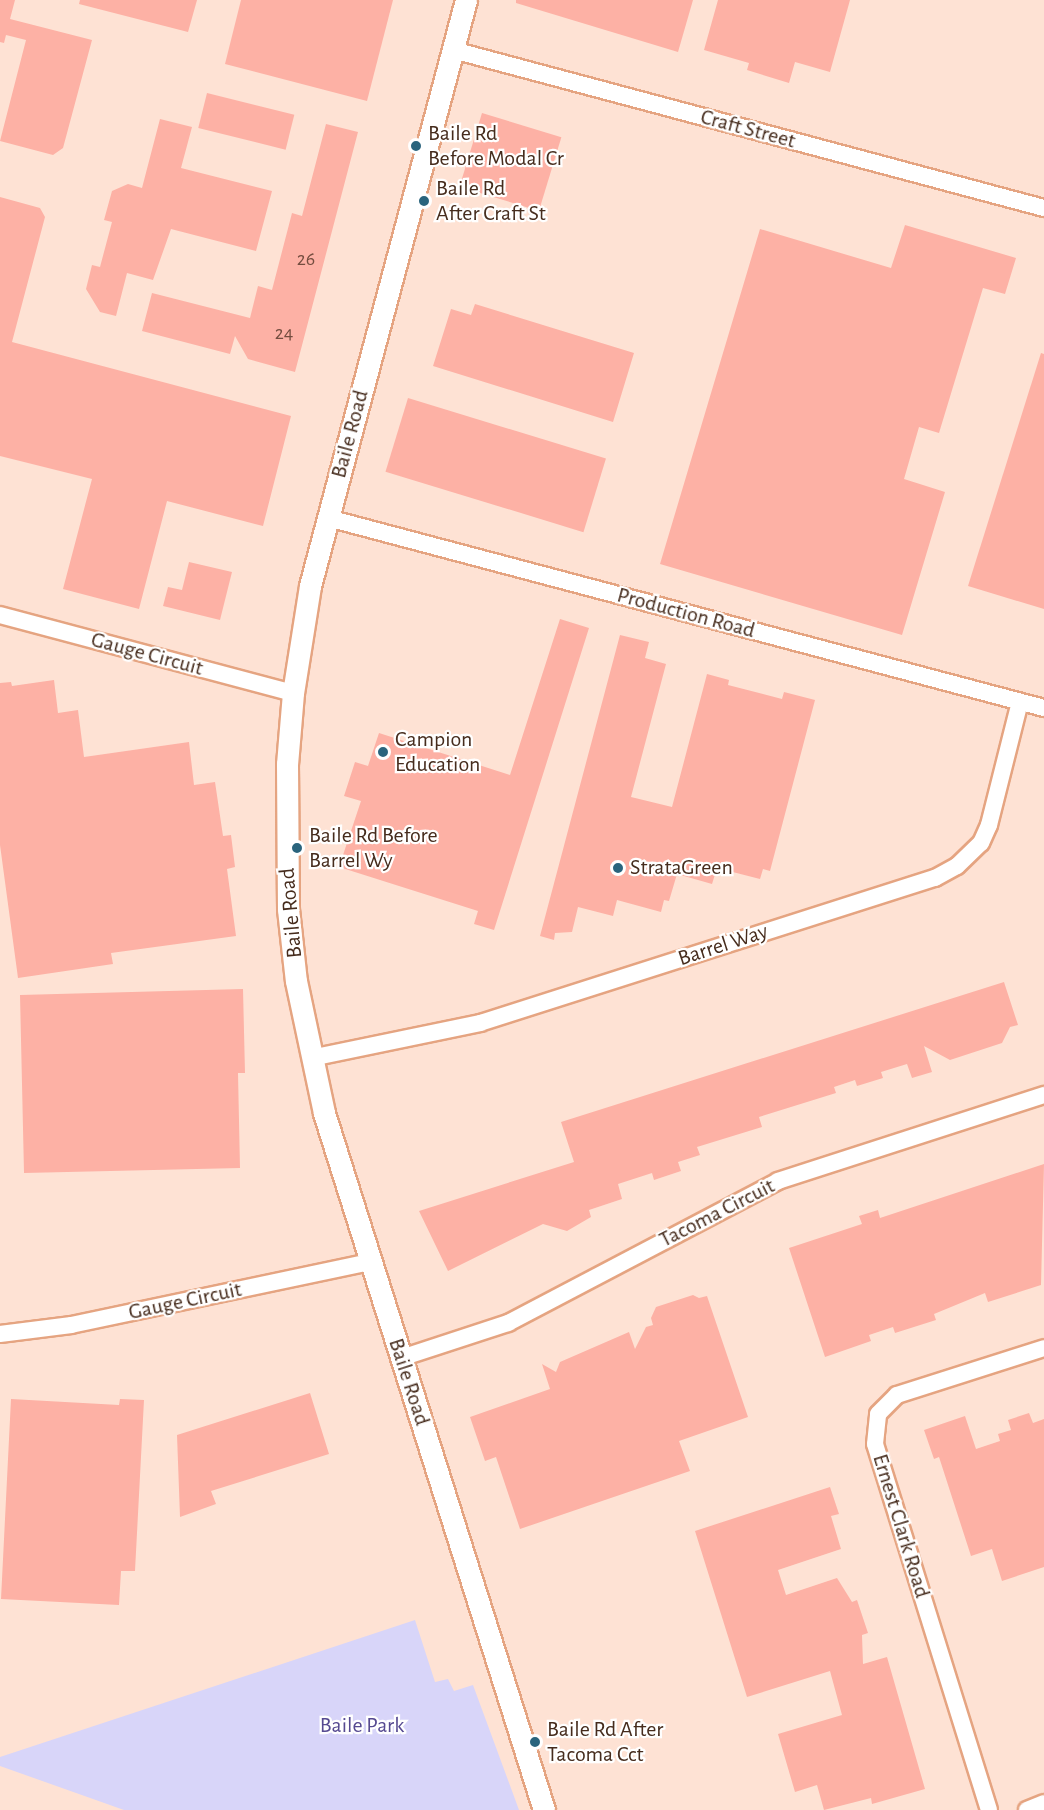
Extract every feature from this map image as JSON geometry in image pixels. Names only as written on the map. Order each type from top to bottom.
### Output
[{"type":"street","name":"Baile Road","points":[[465,0],[310,586],[293,693],[287,776],[288,909],[311,1058],[370,1262],[544,1810]]},
{"type":"street","name":"Craft Street","points":[[453,50],[1044,208]]},
{"type":"street","name":"Production Road","points":[[328,518],[1044,708]]},
{"type":"street","name":"Gauge Circuit","points":[[0,615],[293,693]]},
{"type":"street","name":"Barrel Way","points":[[311,1058],[480,1023],[942,874],[971,854],[989,825],[1020,702]]},
{"type":"street","name":"Tacoma Circuit","points":[[401,1358],[508,1323],[778,1181],[1044,1095]]},
{"type":"street","name":"Gauge Circuit","points":[[0,1334],[71,1325],[370,1262]]},
{"type":"street","name":"Ernest Clark Road","points":[[989,1810],[875,1444],[878,1414],[897,1395],[1044,1348]]},
{"type":"street","points":[[1027,1810],[1044,1803]]},
{"type":"green space","name":"Baile Park","points":[[415,1620],[435,1682],[448,1679],[454,1691],[473,1685],[519,1810],[124,1810],[0,1766],[0,1757]]},
{"type":"building","points":[[0,0],[15,0],[10,19],[92,40],[63,148],[53,155],[0,141],[26,40],[6,35],[4,43],[0,42]]},
{"type":"building","points":[[80,0],[197,0],[188,32],[79,4]]},
{"type":"building","points":[[241,0],[393,0],[367,101],[225,64]]},
{"type":"building","points":[[516,0],[693,0],[678,52],[516,3]]},
{"type":"building","points":[[718,0],[850,0],[830,72],[795,62],[789,83],[747,70],[749,63],[704,50]]},
{"type":"building","points":[[207,93],[294,115],[286,150],[198,128]]},
{"type":"building","points":[[482,113],[561,137],[539,211],[459,187]]},
{"type":"building","points":[[160,119],[192,127],[181,168],[272,191],[256,251],[171,229],[153,280],[127,273],[116,316],[100,312],[86,289],[92,265],[100,267],[112,222],[104,220],[112,191],[128,184],[142,188]]},
{"type":"building","points":[[326,124],[358,132],[295,372],[248,359],[235,336],[230,354],[142,331],[152,293],[250,318],[258,286],[272,290],[292,213],[302,216]]},
{"type":"building","points":[[0,197],[40,208],[45,217],[12,342],[291,416],[263,526],[167,501],[139,609],[63,589],[92,479],[0,456]]},
{"type":"building","points":[[905,225],[1016,258],[1005,294],[983,288],[939,433],[919,427],[904,479],[945,492],[902,635],[660,564],[760,229],[891,268]]},
{"type":"building","points":[[475,304],[634,353],[613,422],[433,366],[451,309],[471,315]]},
{"type":"building","points":[[1041,353],[1044,354],[1044,609],[968,586]]},
{"type":"building","points":[[408,398],[606,459],[583,532],[385,472]]},
{"type":"building","points":[[189,562],[232,572],[220,620],[163,606],[168,587],[182,590]]},
{"type":"building","points":[[560,619],[589,628],[494,930],[474,924],[478,911],[339,867],[361,801],[344,796],[355,762],[368,766],[379,733],[510,775]]},
{"type":"building","points":[[620,635],[649,642],[645,658],[666,664],[631,797],[672,807],[707,674],[729,680],[728,685],[782,699],[784,692],[815,700],[770,871],[763,869],[760,879],[717,868],[712,884],[677,874],[669,901],[664,900],[661,912],[617,900],[613,916],[578,907],[572,932],[555,933],[554,940],[540,936]]},
{"type":"building","points":[[54,680],[58,713],[78,710],[84,757],[189,742],[194,785],[215,782],[223,836],[231,835],[235,867],[227,869],[236,936],[111,953],[113,964],[18,978],[0,845],[0,683],[11,682],[12,686]]},
{"type":"building","points":[[1004,982],[1018,1025],[1010,1027],[1002,1043],[950,1060],[924,1046],[932,1072],[912,1078],[907,1064],[881,1072],[883,1078],[857,1086],[855,1080],[834,1087],[836,1093],[759,1117],[762,1127],[697,1147],[700,1155],[678,1162],[681,1171],[654,1180],[652,1173],[618,1184],[622,1199],[589,1210],[591,1217],[567,1231],[543,1224],[448,1271],[419,1211],[574,1162],[561,1122]]},
{"type":"building","points":[[243,989],[245,1073],[238,1073],[240,1168],[24,1173],[20,995]]},
{"type":"building","points":[[1044,1164],[1041,1285],[988,1302],[985,1293],[934,1314],[936,1320],[895,1333],[893,1327],[869,1335],[871,1341],[825,1357],[789,1248],[862,1224],[859,1216],[878,1210],[880,1218]]},
{"type":"building","points":[[693,1295],[699,1298],[707,1296],[748,1417],[679,1441],[690,1471],[520,1529],[496,1457],[485,1461],[470,1417],[550,1389],[542,1364],[556,1372],[560,1362],[629,1332],[635,1349],[646,1327],[653,1325],[651,1318],[656,1307]]},
{"type":"building","points":[[310,1393],[329,1454],[211,1491],[216,1504],[180,1517],[177,1435]]},
{"type":"building","points":[[11,1399],[119,1405],[120,1399],[144,1400],[135,1571],[121,1571],[119,1605],[1,1599]]},
{"type":"building","points":[[1029,1413],[1033,1423],[1044,1419],[1044,1567],[1002,1581],[992,1549],[971,1556],[939,1457],[934,1459],[924,1430],[965,1416],[976,1449],[1000,1441],[998,1434],[1011,1430],[1008,1420]]},
{"type":"building","points":[[830,1487],[839,1514],[831,1516],[841,1549],[778,1570],[786,1595],[837,1578],[852,1602],[857,1600],[868,1633],[862,1635],[863,1664],[887,1657],[925,1789],[872,1804],[871,1798],[824,1810],[817,1785],[795,1792],[778,1734],[842,1715],[830,1671],[747,1697],[695,1531]]},
{"type":"place","name":"Baile Rd Before Modal Cr","points":[[416,146]]},
{"type":"place","name":"Baile Rd After Craft St","points":[[424,201]]},
{"type":"place","name":"Campion Education","points":[[383,752]]},
{"type":"place","name":"Baile Rd Before Barrel Wy","points":[[297,848]]},
{"type":"place","name":"StrataGreen","points":[[618,868]]},
{"type":"place","name":"Baile Rd After Tacoma Cct","points":[[535,1742]]}]
